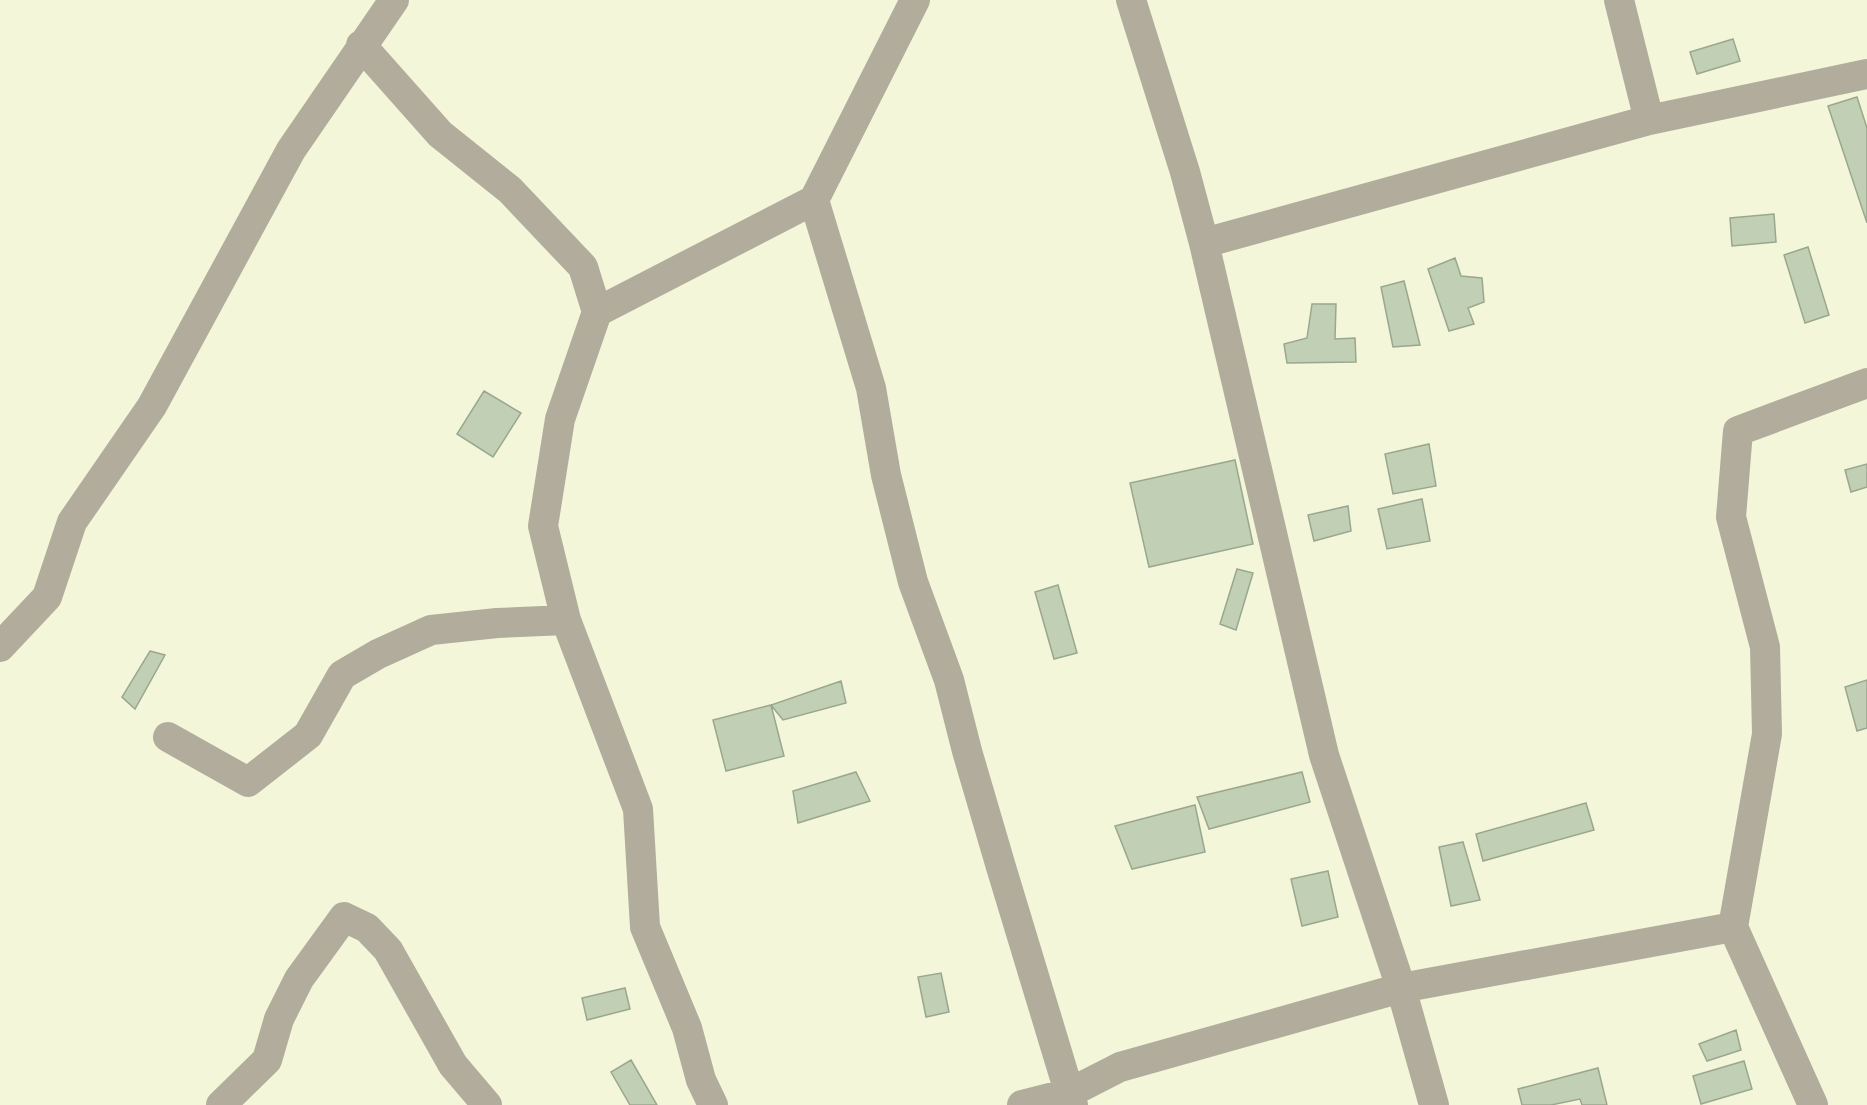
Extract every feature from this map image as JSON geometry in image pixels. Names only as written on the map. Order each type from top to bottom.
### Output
[{"type":"street","points":[[0,647],[47,597],[72,522],[152,406],[291,150],[394,0]]},
{"type":"street","points":[[597,312],[814,200],[915,0]]},
{"type":"street","points":[[1131,0],[1185,172],[1204,243],[1324,754],[1401,987],[1434,1105]]},
{"type":"street","points":[[1619,0],[1649,120]]},
{"type":"street","points":[[361,45],[440,134],[510,190],[583,267],[597,312],[560,419],[543,526],[566,620],[638,809],[645,927],[687,1028],[701,1080],[713,1105]]},
{"type":"street","points":[[1204,243],[1649,120],[1867,74]]},
{"type":"street","points":[[814,200],[871,388],[886,475],[913,582],[949,680],[973,772],[1071,1099]]},
{"type":"street","points":[[1814,1105],[1733,927],[1767,734],[1765,647],[1731,517],[1738,431],[1867,383]]},
{"type":"street","points":[[168,736],[248,782],[308,735],[342,675],[378,654],[431,630],[497,623],[566,620]]},
{"type":"street","points":[[221,1105],[267,1060],[279,1019],[299,979],[344,917],[367,928],[388,951],[453,1065],[487,1105]]},
{"type":"street","points":[[1022,1105],[1071,1099],[1120,1067],[1401,987],[1733,927]]},
{"type":"building","points":[[1733,39],[1740,61],[1697,74],[1690,52]]},
{"type":"building","points":[[1857,97],[1867,128],[1867,223],[1828,106]]},
{"type":"building","points":[[1774,214],[1776,242],[1732,246],[1730,218]]},
{"type":"building","points":[[1808,247],[1829,315],[1805,323],[1784,255]]},
{"type":"building","points":[[1455,258],[1461,276],[1482,278],[1484,302],[1468,308],[1474,324],[1449,331],[1428,269]]},
{"type":"building","points":[[1404,281],[1420,345],[1393,347],[1381,287]]},
{"type":"building","points":[[1312,304],[1336,304],[1335,339],[1355,338],[1356,362],[1287,363],[1284,344],[1307,338]]},
{"type":"building","points":[[484,391],[521,413],[493,457],[457,434]]},
{"type":"building","points":[[1429,444],[1436,486],[1393,494],[1385,454]]},
{"type":"building","points":[[1235,460],[1253,544],[1149,567],[1130,483]]},
{"type":"building","points":[[1867,464],[1867,487],[1851,492],[1845,470]]},
{"type":"building","points":[[1422,499],[1430,541],[1387,549],[1378,509]]},
{"type":"building","points":[[1348,506],[1351,531],[1314,541],[1308,515]]},
{"type":"building","points":[[1237,569],[1253,573],[1236,630],[1220,624]]},
{"type":"building","points":[[1058,585],[1077,653],[1054,659],[1035,592]]},
{"type":"building","points":[[150,651],[165,655],[135,709],[122,697]]},
{"type":"building","points":[[1867,680],[1867,728],[1857,731],[1845,687]]},
{"type":"building","points":[[841,681],[846,703],[783,720],[771,705]]},
{"type":"building","points":[[771,705],[784,756],[726,771],[713,720]]},
{"type":"building","points":[[856,772],[870,801],[798,823],[793,791]]},
{"type":"building","points":[[1302,772],[1310,802],[1209,829],[1197,797]]},
{"type":"building","points":[[1586,803],[1594,830],[1483,861],[1476,834]]},
{"type":"building","points":[[1195,805],[1205,852],[1132,869],[1115,826]]},
{"type":"building","points":[[1463,842],[1480,900],[1451,906],[1439,847]]},
{"type":"building","points":[[1328,871],[1338,917],[1302,926],[1291,879]]},
{"type":"building","points":[[941,973],[949,1012],[926,1017],[918,977]]},
{"type":"building","points":[[625,988],[630,1009],[587,1020],[582,998]]},
{"type":"building","points":[[1736,1030],[1741,1050],[1707,1061],[1699,1044]]},
{"type":"building","points":[[631,1060],[657,1105],[630,1105],[611,1072]]},
{"type":"building","points":[[1744,1061],[1752,1089],[1701,1104],[1693,1076]]},
{"type":"building","points":[[1598,1068],[1607,1105],[1582,1105],[1580,1099],[1551,1105],[1522,1105],[1518,1089]]}]
